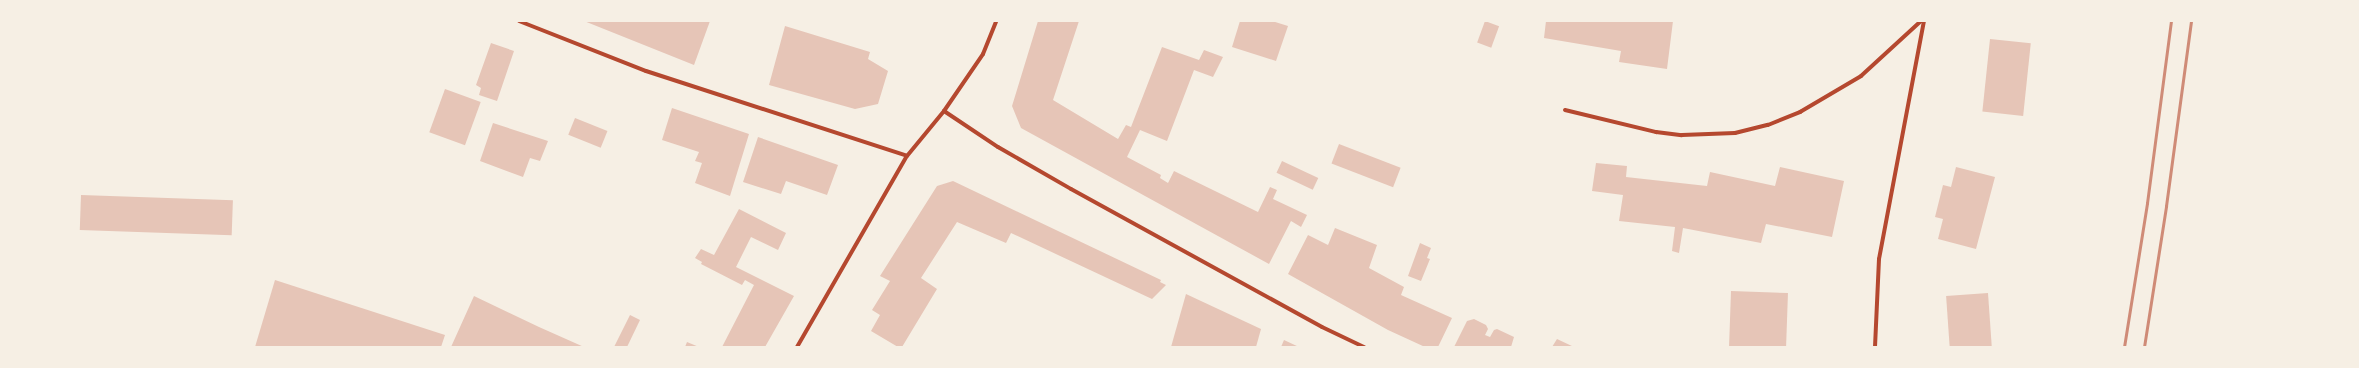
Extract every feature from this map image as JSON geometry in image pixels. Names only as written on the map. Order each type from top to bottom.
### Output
[{"type":"street","points":[[519,21],[646,71],[907,156]]},
{"type":"street","points":[[797,347],[907,156],[944,111],[983,54],[996,21]]},
{"type":"street","points":[[1565,110],[1656,132],[1682,135],[1734,133],[1768,125],[1800,112],[1860,76],[1922,21]]},
{"type":"street","points":[[1875,347],[1879,259],[1922,21]]},
{"type":"street","points":[[944,111],[998,147],[1322,327],[1364,347]]},
{"type":"building","points":[[584,21],[710,21],[694,65]]},
{"type":"building","points":[[1038,21],[1079,21],[1053,100],[1118,139],[1126,125],[1131,127],[1162,47],[1199,60],[1204,50],[1223,57],[1213,77],[1194,70],[1167,141],[1140,130],[1127,157],[1161,175],[1160,178],[1168,183],[1174,171],[1258,212],[1270,187],[1277,190],[1273,199],[1307,215],[1301,227],[1291,221],[1269,264],[1021,128],[1012,106]]},
{"type":"building","points":[[1240,21],[1272,21],[1288,26],[1276,61],[1232,47]]},
{"type":"building","points":[[1485,21],[1499,26],[1491,48],[1477,43]]},
{"type":"building","points":[[1546,21],[1673,21],[1667,69],[1619,62],[1621,51],[1544,38]]},
{"type":"building","points":[[785,26],[870,52],[868,59],[888,71],[878,104],[855,109],[769,85]]},
{"type":"building","points":[[1990,39],[2031,43],[2023,116],[1982,112]]},
{"type":"building","points":[[491,43],[514,51],[497,101],[479,95],[481,88],[476,85]]},
{"type":"building","points":[[445,89],[481,102],[465,145],[429,132]]},
{"type":"building","points":[[672,108],[749,134],[730,196],[695,183],[702,163],[695,161],[699,152],[662,140]]},
{"type":"building","points":[[575,118],[607,131],[601,148],[568,135]]},
{"type":"building","points":[[493,123],[548,141],[540,161],[530,158],[523,177],[480,161]]},
{"type":"building","points":[[758,137],[838,165],[827,195],[786,181],[781,194],[743,182]]},
{"type":"building","points":[[1339,144],[1401,168],[1393,187],[1331,164]]},
{"type":"building","points":[[1282,161],[1318,178],[1313,190],[1277,173]]},
{"type":"building","points":[[1596,163],[1627,166],[1626,177],[1707,186],[1710,172],[1775,186],[1780,167],[1844,181],[1832,237],[1766,224],[1761,243],[1683,228],[1679,253],[1672,251],[1675,227],[1619,221],[1623,195],[1592,191]]},
{"type":"building","points":[[1956,167],[1995,177],[1976,249],[1938,239],[1943,219],[1935,217],[1943,185],[1951,187]]},
{"type":"building","points":[[953,181],[1161,280],[1160,282],[1166,285],[1152,299],[1011,233],[1006,243],[957,222],[921,278],[937,289],[902,347],[898,347],[871,331],[880,315],[872,310],[890,281],[880,276],[937,186]]},
{"type":"building","points":[[81,195],[233,200],[232,235],[80,230]]},
{"type":"building","points":[[739,209],[786,233],[778,250],[751,237],[736,267],[794,296],[765,347],[722,347],[754,285],[745,280],[742,285],[701,264],[702,262],[695,258],[701,249],[714,255]]},
{"type":"building","points":[[1335,228],[1377,245],[1369,268],[1404,287],[1401,295],[1452,318],[1438,347],[1425,347],[1388,330],[1288,274],[1308,235],[1328,245]]},
{"type":"building","points":[[1420,243],[1431,248],[1427,258],[1430,259],[1421,281],[1408,276]]},
{"type":"building","points":[[275,280],[445,335],[441,347],[255,347]]},
{"type":"building","points":[[1731,291],[1788,293],[1786,347],[1729,347]]},
{"type":"building","points":[[1988,293],[1992,347],[1950,347],[1946,296]]},
{"type":"building","points":[[1186,294],[1261,329],[1256,347],[1171,347]]},
{"type":"building","points":[[474,296],[539,327],[584,347],[451,347]]},
{"type":"building","points":[[630,315],[640,320],[627,347],[614,347]]},
{"type":"building","points":[[1474,319],[1486,325],[1488,329],[1485,335],[1490,337],[1494,330],[1497,329],[1514,337],[1511,347],[1454,347],[1467,321]]},
{"type":"building","points":[[1557,339],[1574,347],[1552,347]]},
{"type":"building","points":[[1284,340],[1299,347],[1281,347]]},
{"type":"building","points":[[687,342],[699,347],[685,347]]},
{"type":"railway","points":[[2124,347],[2147,203],[2171,21]]},
{"type":"railway","points":[[2144,347],[2166,206],[2191,21]]}]
